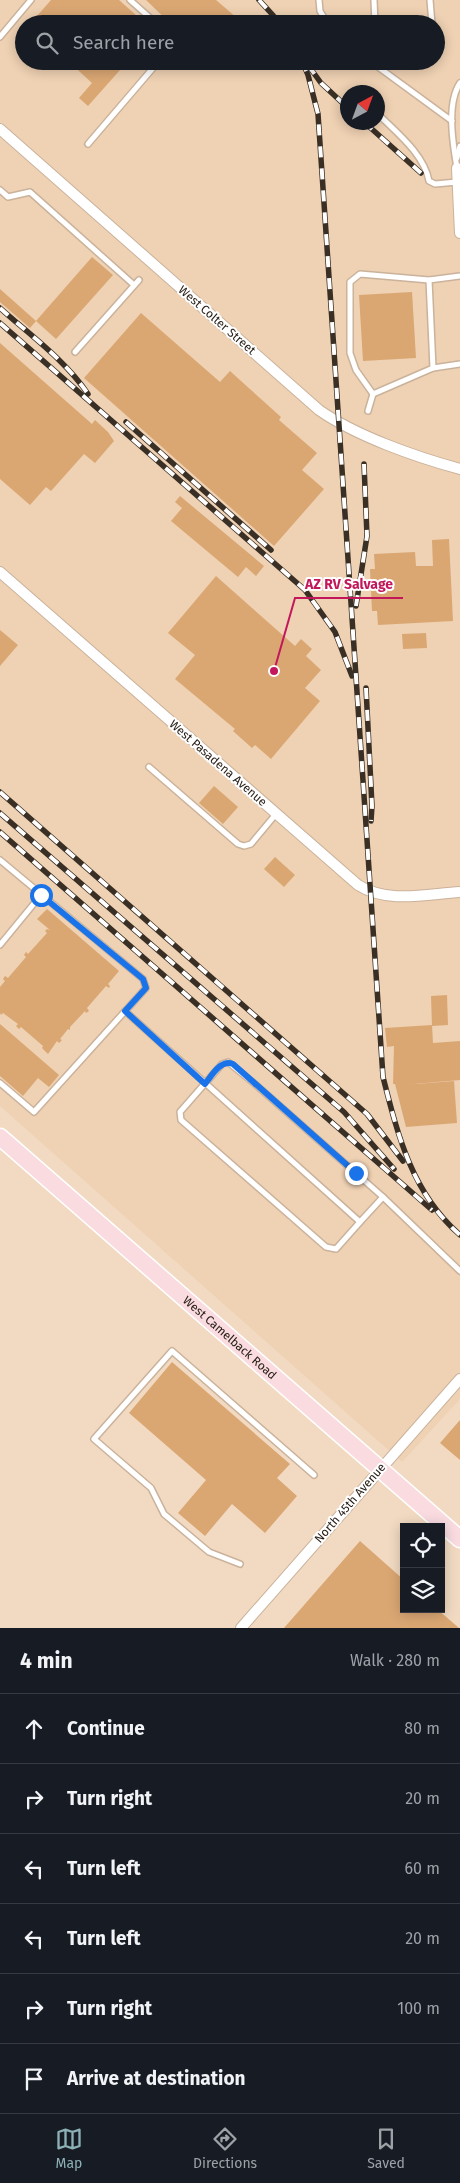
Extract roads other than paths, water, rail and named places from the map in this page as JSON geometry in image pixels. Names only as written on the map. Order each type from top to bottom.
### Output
[{"type":"main road","name":"West Camelback Road","points":[[0,1137],[460,1538]]},
{"type":"street","name":"West Colter Street","points":[[0,129],[319,410],[338,424],[404,450],[460,469]]},
{"type":"street","points":[[457,168],[460,232]]},
{"type":"street","name":"West Pasadena Avenue","points":[[0,572],[276,814],[349,877],[370,892],[388,897],[460,892]]},
{"type":"street","name":"North 45th Avenue","points":[[241,1628],[460,1379]]},
{"type":"lane","points":[[18,15],[31,0]]},
{"type":"lane","points":[[130,0],[147,15]]},
{"type":"lane","points":[[319,0],[322,15]]},
{"type":"lane","points":[[374,0],[375,15]]},
{"type":"lane","points":[[430,0],[431,15]]},
{"type":"lane","points":[[0,37],[15,19]]},
{"type":"lane","points":[[88,144],[151,70]]},
{"type":"lane","points":[[382,70],[452,121]]},
{"type":"lane","points":[[457,168],[451,134],[458,86],[460,84]]},
{"type":"lane","points":[[385,121],[405,140],[427,168],[430,180],[435,184],[458,182]]},
{"type":"lane","points":[[457,168],[457,154],[460,146]]},
{"type":"lane","points":[[0,190],[8,198],[30,192],[134,285]]},
{"type":"lane","points":[[373,394],[356,370],[350,352],[350,282],[360,274],[429,280],[460,276]]},
{"type":"lane","points":[[75,352],[139,280]]},
{"type":"lane","points":[[429,280],[433,368]]},
{"type":"lane","points":[[373,394],[433,368],[460,364]]},
{"type":"lane","points":[[368,411],[373,394]]},
{"type":"lane","points":[[150,767],[238,844],[244,846],[251,844],[276,814]]},
{"type":"lane","points":[[0,860],[146,983],[146,988],[34,1112],[0,1083]]},
{"type":"lane","points":[[0,945],[41,895]]},
{"type":"lane","points":[[125,1011],[360,1222]]},
{"type":"lane","points":[[383,1197],[336,1249],[326,1247],[180,1120],[180,1112],[222,1064],[228,1062],[233,1064],[383,1197],[460,1271]]},
{"type":"lane","points":[[240,1564],[209,1552],[164,1514],[151,1488],[94,1439],[172,1351],[314,1475]]},
{"type":"railway","points":[[259,0],[273,15]]},
{"type":"railway","points":[[306,70],[318,114],[383,1077],[401,1142],[418,1182],[444,1219],[460,1235]]},
{"type":"railway","points":[[312,70],[321,83],[340,101]]},
{"type":"railway","points":[[373,130],[421,173]]},
{"type":"railway","points":[[0,308],[58,359],[88,394]]},
{"type":"railway","points":[[0,323],[305,590],[335,632],[352,676]]},
{"type":"railway","points":[[126,422],[271,550]]},
{"type":"railway","points":[[356,606],[367,536],[364,464]]},
{"type":"railway","points":[[366,688],[372,806],[371,821]]},
{"type":"railway","points":[[0,792],[367,1114],[403,1161]]},
{"type":"railway","points":[[0,813],[344,1112],[394,1169]]},
{"type":"railway","points":[[0,832],[432,1210]]},
{"type":"place","name":"AZ RV Salvage","points":[[274,671]]}]
